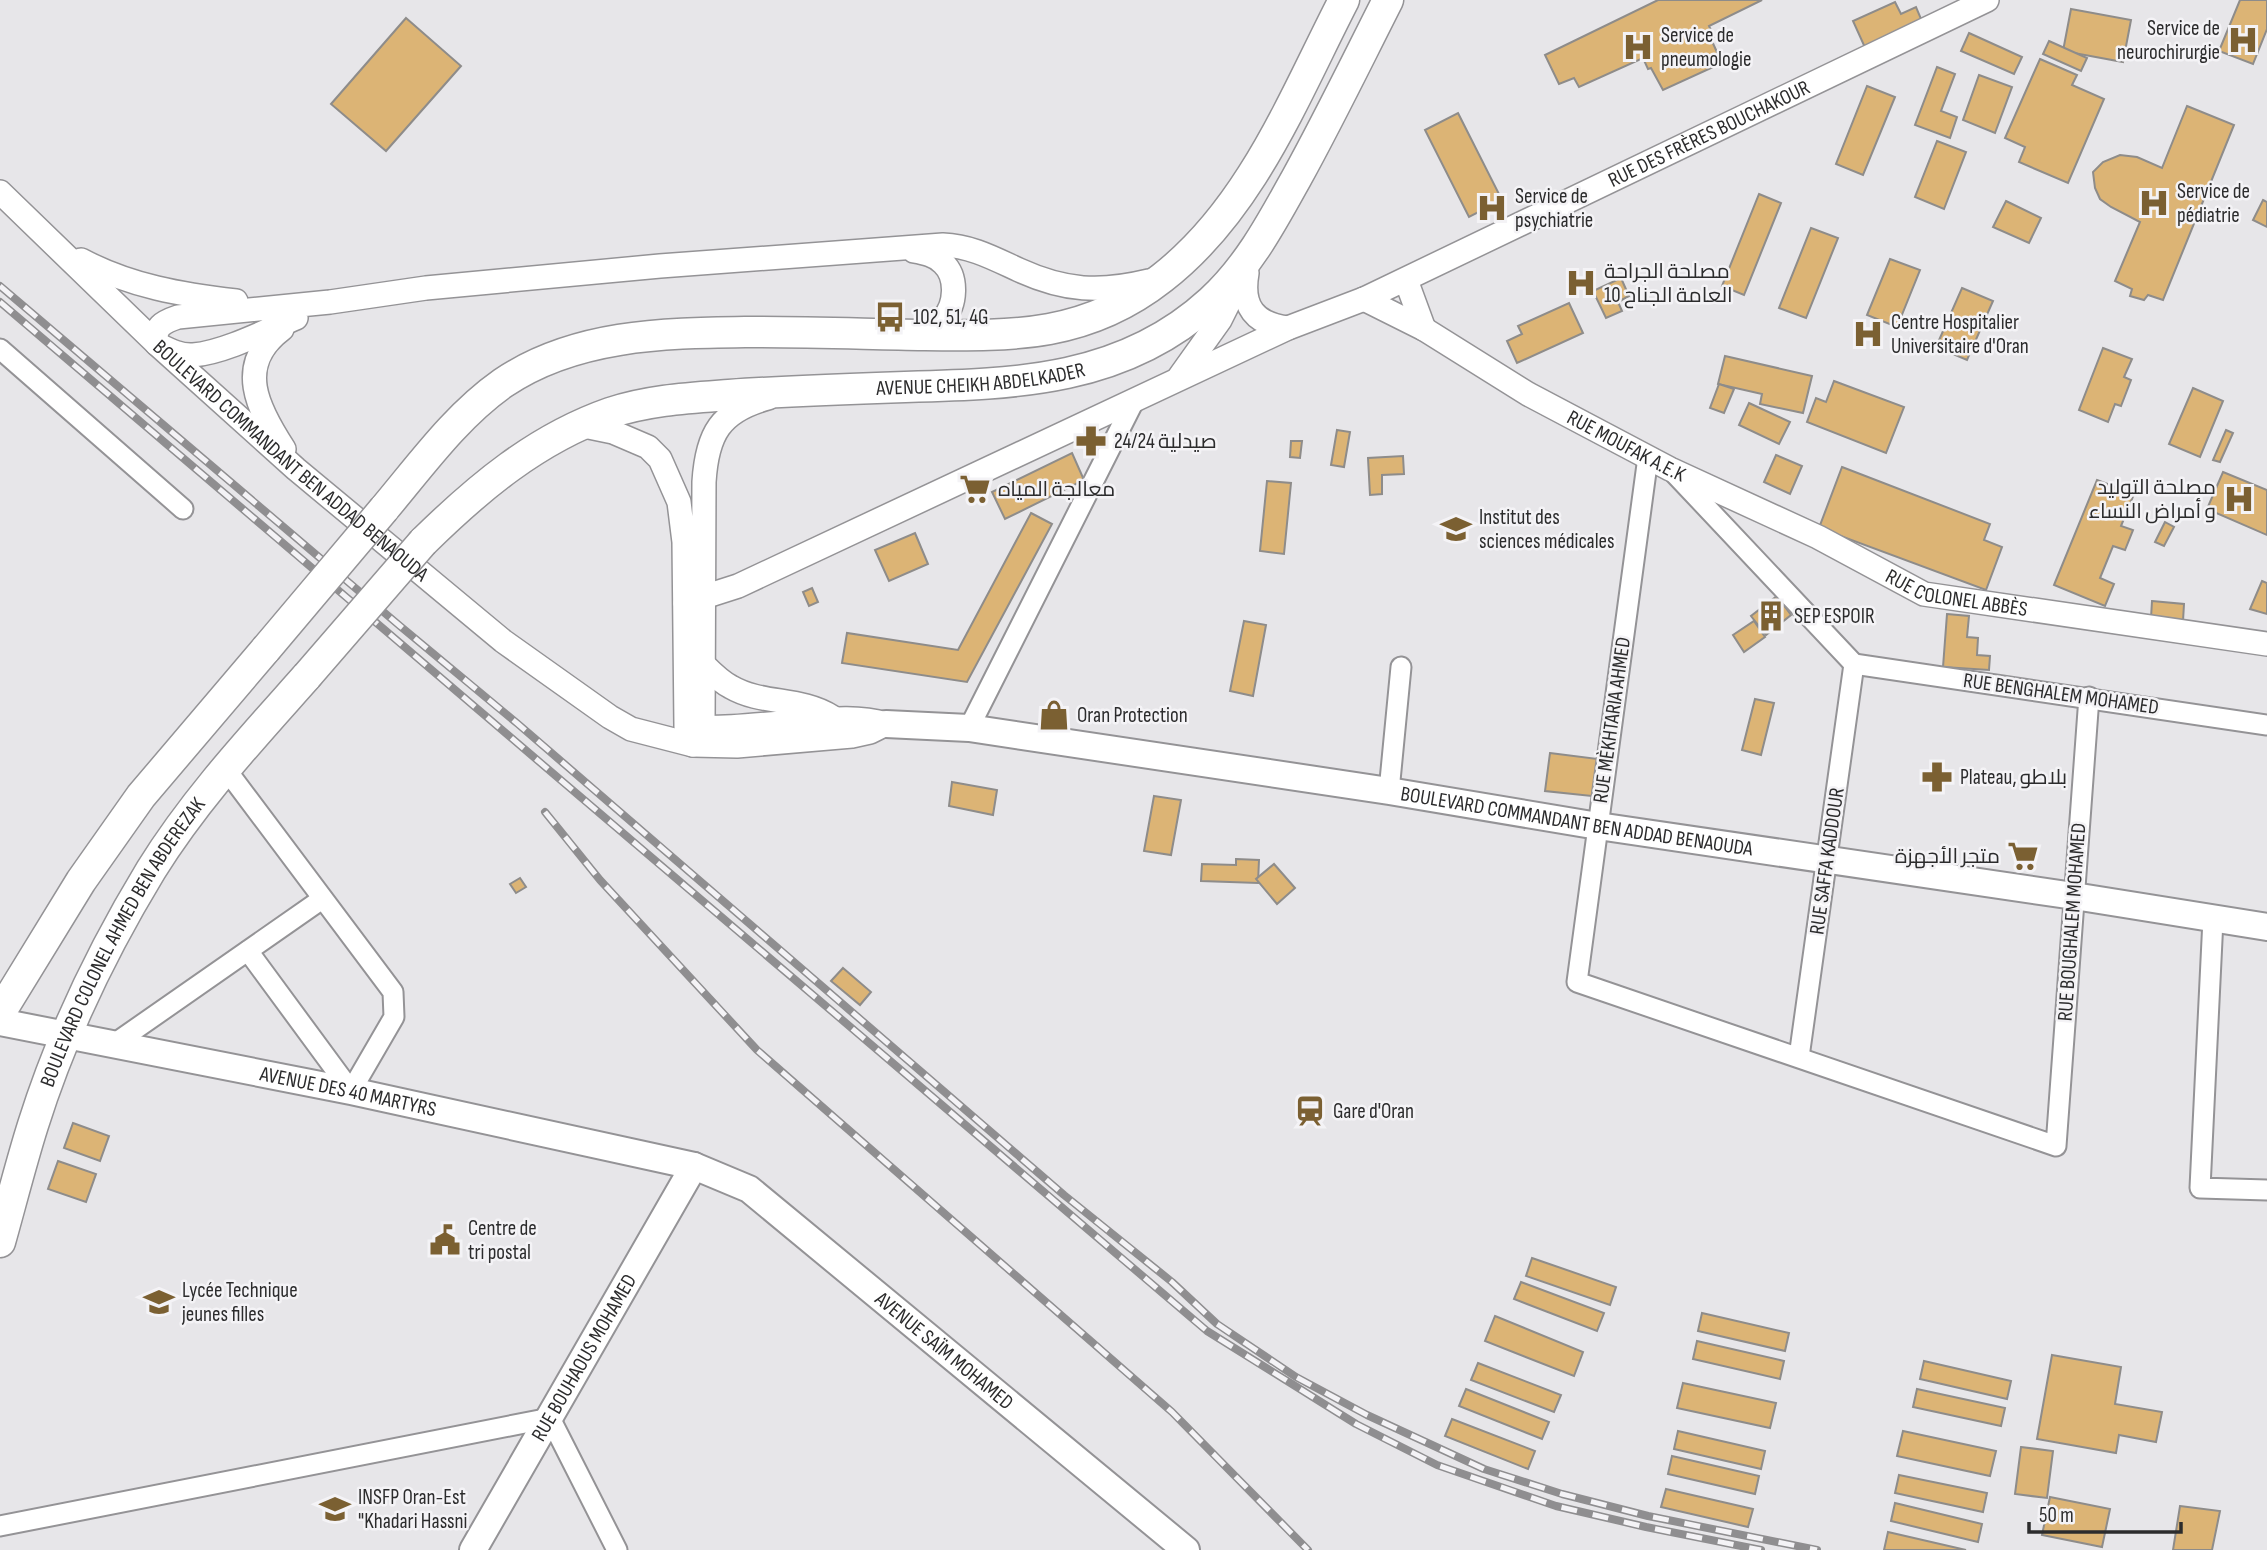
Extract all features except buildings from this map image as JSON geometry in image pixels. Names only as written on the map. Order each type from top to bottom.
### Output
[{"type":"main road","name":"AVENUE CHEIKH ABDELKADER","points":[[0,1013],[81,881],[175,753],[470,410],[503,383],[540,362],[581,348],[624,338],[681,333],[1011,334],[1072,326],[1133,299],[1162,278],[1204,239],[1249,179],[1343,0]]},
{"type":"main road","name":"AVENUE CHEIKH ABDELKADER","points":[[307,676],[422,542],[489,481],[550,439],[579,425],[642,404],[677,399],[795,390],[959,386],[1063,376],[1128,356],[1190,319],[1234,278],[1250,258],[1315,143],[1388,0]]},
{"type":"main road","name":"BOULEVARD COLONEL AHMED BEN ABDEREZAK","points":[[0,1242],[33,1124],[67,1035],[108,946],[152,870],[225,768],[307,676]]},
{"type":"main road","name":"BOULEVARD COMMANDANT BEN ADDAD BENAOUDA","points":[[886,724],[969,728],[2267,927]]},
{"type":"main road","name":"AVENUE DES 40 MARTYRS","points":[[0,1022],[351,1091],[694,1166]]},
{"type":"main road","name":"RUE BOUHAOUS MOHAMED","points":[[473,1550],[694,1166]]},
{"type":"main road","name":"AVENUE SAÏM MOHAMED","points":[[694,1166],[749,1189],[1186,1550]]},
{"type":"street","name":"RUE DES FRÈRES BOUCHAKOUR","points":[[1288,328],[1406,280],[1987,0]]},
{"type":"street","name":"BOULEVARD COMMANDANT BEN ADDAD BENAOUDA","points":[[0,192],[157,345],[296,469],[503,640],[599,709],[737,746],[852,736],[870,732],[886,724]]},
{"type":"street","points":[[330,302],[207,353],[181,354],[157,345],[158,328],[178,317],[330,302],[426,288],[660,266],[943,245],[962,246],[1044,281],[1086,290],[1106,290],[1162,278]]},
{"type":"street","points":[[61,249],[106,273],[167,292],[238,302],[330,302]]},
{"type":"street","points":[[907,249],[931,255],[945,265],[951,275],[954,293],[944,318],[913,335]]},
{"type":"street","points":[[1250,258],[1245,289],[1251,308],[1264,323],[1288,328]]},
{"type":"street","points":[[1175,381],[1220,320],[1250,258]]},
{"type":"street","points":[[1406,280],[1424,329]]},
{"type":"street","name":"RUE MOUFAK A.E.K","points":[[1364,299],[1424,329],[1528,394],[1670,469],[1854,664]]},
{"type":"street","points":[[296,318],[277,332],[265,346],[256,360],[253,377],[256,396],[264,415],[296,469]]},
{"type":"street","points":[[694,600],[747,582],[1288,328]]},
{"type":"street","points":[[0,349],[184,509]]},
{"type":"street","points":[[694,733],[694,600],[708,450],[716,429],[726,417],[741,408],[795,390]]},
{"type":"street","points":[[969,728],[1134,401]]},
{"type":"street","points":[[579,425],[635,440],[648,447],[660,459],[679,502],[694,600],[704,627],[705,666],[694,733]]},
{"type":"street","name":"RUE MÈKHTARIA AHMED","points":[[1648,457],[1577,982],[1799,1057]]},
{"type":"street","name":"RUE COLONEL ABBÈS","points":[[1670,469],[1818,537],[1924,594],[2267,644]]},
{"type":"street","points":[[704,627],[717,610],[739,593],[747,582]]},
{"type":"street","name":"RUE BENGHALEM MOHAMED","points":[[1854,664],[2267,725]]},
{"type":"street","name":"RUE SAFFA KADDOUR","points":[[1799,1057],[1854,664]]},
{"type":"street","points":[[705,666],[717,678],[741,692],[807,705],[835,719]]},
{"type":"street","points":[[1389,791],[1401,667]]},
{"type":"street","name":"RUE BOUGHALEM MOHAMED","points":[[1799,1057],[2056,1146],[2089,697]]},
{"type":"street","name":"BOULEVARD COMMANDANT BEN ADDAD BENAOUDA","points":[[694,733],[835,719],[863,719],[886,724]]},
{"type":"street","points":[[225,768],[393,992],[394,1017],[351,1091],[248,951]]},
{"type":"street","points":[[114,1045],[322,900]]},
{"type":"street","points":[[2213,919],[2200,1188],[2267,1190]]},
{"type":"street","points":[[0,1526],[550,1418],[617,1550]]},
{"type":"railway","points":[[0,286],[518,724],[1064,1195],[1172,1282],[1217,1324],[1296,1377],[1367,1415],[1484,1469],[1562,1494],[1648,1516],[1817,1550]]},
{"type":"railway","points":[[0,302],[1207,1331],[1356,1424],[1437,1465],[1556,1506],[1761,1550]]},
{"type":"railway","points":[[545,812],[600,880],[757,1050],[1172,1412],[1308,1550]]},
{"type":"place","name":"Service de neurochirurgie","points":[[2243,40]]},
{"type":"place","name":"Service de pneumologie","points":[[1638,47]]},
{"type":"place","name":"Service de pédiatrie","points":[[2154,203]]},
{"type":"place","name":"Service de psychiatrie","points":[[1492,208]]},
{"type":"place","name":"مصلحة الجراحة العامة الجناح 10","points":[[1581,283]]},
{"type":"place","name":"102, 51, 4G","points":[[890,317]]},
{"type":"place","name":"Centre Hospitalier Universitaire d'Oran","points":[[1868,334]]},
{"type":"place","name":"صيدلية 24/24","points":[[1091,441]]},
{"type":"place","name":"معالجة المياه","points":[[975,489]]},
{"type":"place","name":"مصلحة التوليد و أمراض النساء","points":[[2239,499]]},
{"type":"place","name":"Institut des sciences médicales","points":[[1456,529]]},
{"type":"place","name":"SEP ESPOIR","points":[[1771,616]]},
{"type":"place","name":"Oran Protection","points":[[1054,715]]},
{"type":"place","name":"Plateau, بلاطو","points":[[1937,777]]},
{"type":"place","name":"متجر الأجهزة","points":[[2023,856]]},
{"type":"place","name":"Gare d'Oran","points":[[1310,1111]]},
{"type":"place","name":"Centre de tri postal","points":[[445,1240]]},
{"type":"place","name":"Lycée Technique jeunes filles","points":[[159,1302]]},
{"type":"place","name":"INSFP Oran-Est \"Khadari Hassni","points":[[335,1509]]}]
